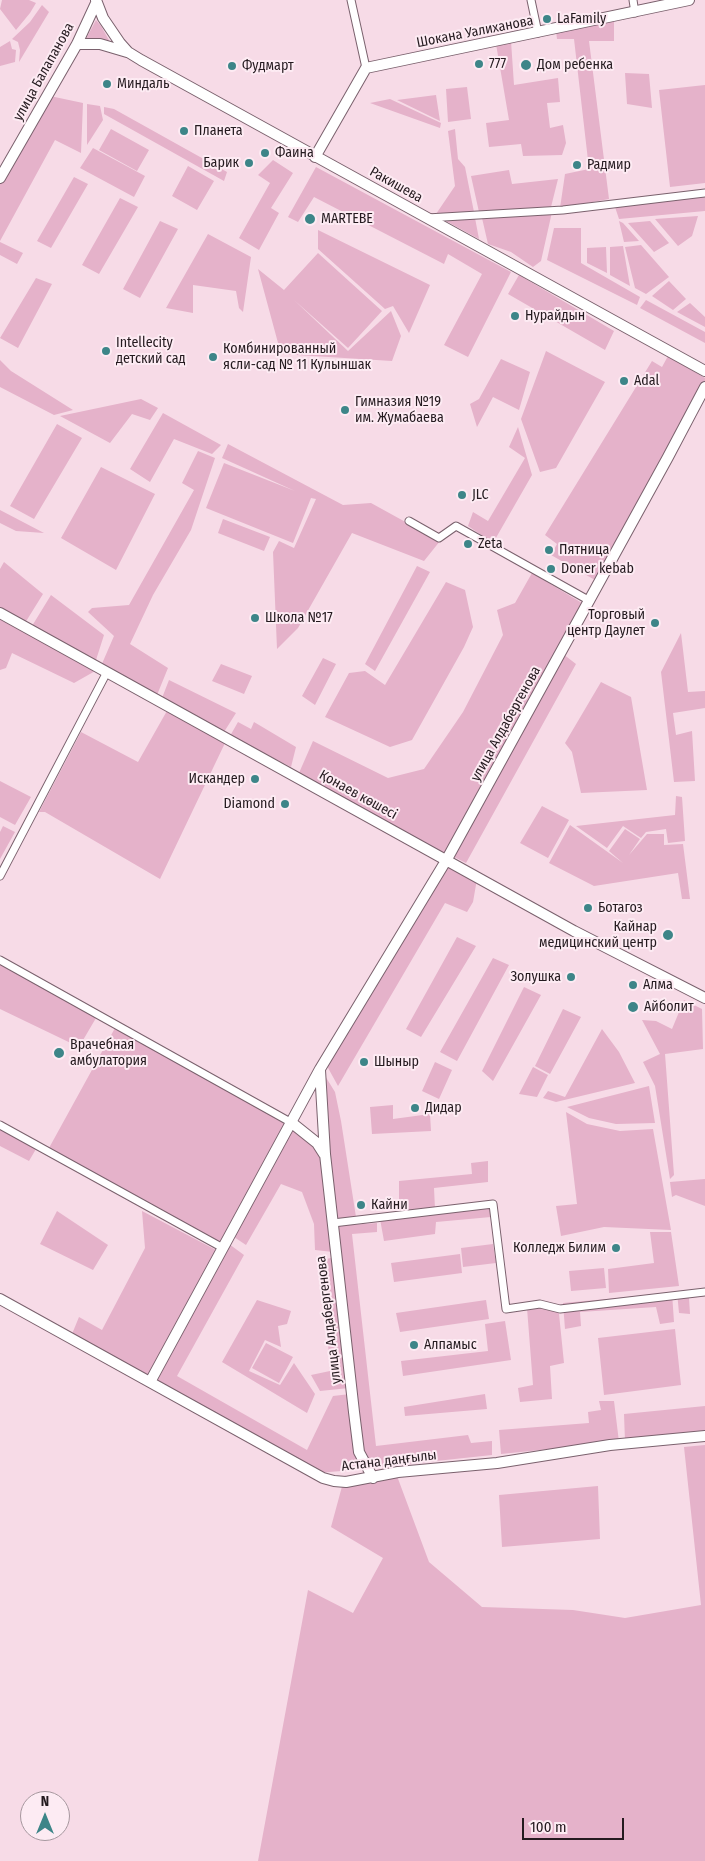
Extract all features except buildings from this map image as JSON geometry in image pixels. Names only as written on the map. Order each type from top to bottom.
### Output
[{"type":"street","points":[[316,157],[366,68],[351,0]]},
{"type":"street","points":[[531,0],[538,33]]},
{"type":"street","points":[[633,0],[635,13]]},
{"type":"street","name":"Шокана Уалиханова","points":[[366,68],[690,0]]},
{"type":"street","name":"улица Балапанова","points":[[0,178],[77,44],[96,2]]},
{"type":"street","name":"Ракишева","points":[[96,2],[103,18],[128,52],[705,371]]},
{"type":"street","points":[[77,44],[100,44],[128,52]]},
{"type":"street","points":[[426,218],[563,210],[705,193]]},
{"type":"street","name":"улица Алдабергенова","points":[[150,1382],[320,1069],[447,859],[590,601],[705,387]]},
{"type":"street","points":[[409,521],[439,538],[456,526],[590,601]]},
{"type":"street","name":"Қонаев көшесі","points":[[0,613],[582,935],[705,998]]},
{"type":"street","points":[[0,876],[107,672]]},
{"type":"street","points":[[0,960],[292,1123],[317,1143],[325,1154]]},
{"type":"street","name":"улица Алдабергенова","points":[[320,1069],[325,1154],[344,1340],[360,1452],[373,1478]]},
{"type":"street","points":[[0,1125],[224,1248]]},
{"type":"street","points":[[333,1223],[493,1204],[506,1309],[540,1304],[570,1308],[705,1292]]},
{"type":"street","name":"Астана даңғылы","points":[[0,1299],[323,1478],[346,1482],[398,1472],[497,1463],[610,1445],[705,1436]]},
{"type":"shaded area","points":[[2,0],[29,0],[36,3],[16,30],[0,9]]},
{"type":"shaded area","points":[[42,5],[49,12],[19,62],[20,50],[18,42],[12,39],[30,22]]},
{"type":"shaded area","points":[[96,20],[101,26],[110,42],[86,39]]},
{"type":"shaded area","points":[[614,21],[614,41],[589,41],[609,199],[560,208],[565,174],[589,169],[574,39],[557,39],[556,31]]},
{"type":"shaded area","points":[[10,41],[12,49],[16,50],[15,62],[0,66],[0,47]]},
{"type":"shaded area","points":[[511,41],[514,85],[558,78],[560,102],[547,103],[550,128],[563,125],[566,143],[562,155],[523,156],[521,144],[489,147],[486,123],[509,120],[496,44]]},
{"type":"shaded area","points":[[625,73],[649,74],[652,108],[627,104]]},
{"type":"shaded area","points":[[705,85],[705,183],[670,187],[659,90]]},
{"type":"shaded area","points":[[467,87],[471,119],[448,122],[446,89]]},
{"type":"shaded area","points":[[436,95],[440,121],[397,100]]},
{"type":"shaded area","points":[[50,96],[83,103],[81,153],[55,140],[0,241],[0,182]]},
{"type":"shaded area","points":[[390,99],[441,123],[440,128],[370,103]]},
{"type":"shaded area","points":[[87,104],[100,106],[103,120],[87,145]]},
{"type":"shaded area","points":[[104,107],[114,109],[227,172],[224,181],[104,114]]},
{"type":"shaded area","points":[[111,129],[149,150],[137,171],[99,150]]},
{"type":"shaded area","points":[[455,129],[458,159],[465,167],[474,212],[436,214],[455,186],[448,131]]},
{"type":"shaded area","points":[[93,148],[145,176],[134,197],[80,168]]},
{"type":"shaded area","points":[[273,160],[293,173],[271,208],[279,213],[259,250],[239,238],[270,183],[258,175]]},
{"type":"shaded area","points":[[188,166],[214,181],[197,210],[172,196]]},
{"type":"shaded area","points":[[316,167],[511,272],[468,357],[444,345],[482,274],[448,254],[444,264],[314,197],[298,222],[288,217]]},
{"type":"shaded area","points":[[509,170],[512,184],[558,179],[551,207],[479,212],[471,176]]},
{"type":"shaded area","points":[[74,177],[88,184],[51,248],[37,241]]},
{"type":"shaded area","points":[[705,196],[705,211],[619,219],[615,207]]},
{"type":"shaded area","points":[[120,198],[138,207],[99,274],[82,265]]},
{"type":"shaded area","points":[[552,212],[541,261],[533,267],[511,252],[488,244],[482,218]]},
{"type":"shaded area","points":[[698,216],[692,236],[678,246],[655,219]]},
{"type":"shaded area","points":[[475,218],[479,239],[446,221]]},
{"type":"shaded area","points":[[160,221],[178,229],[140,298],[123,289]]},
{"type":"shaded area","points":[[619,221],[623,223],[639,241],[624,242]]},
{"type":"shaded area","points":[[650,221],[669,243],[654,252],[628,223]]},
{"type":"shaded area","points":[[554,228],[581,228],[581,263],[640,297],[637,305],[547,260]]},
{"type":"shaded area","points":[[318,230],[430,285],[409,333],[393,306],[385,309],[318,249]]},
{"type":"shaded area","points":[[208,234],[251,257],[243,312],[239,308],[236,291],[193,285],[193,313],[166,308]]},
{"type":"shaded area","points":[[0,242],[23,253],[17,264],[0,255]]},
{"type":"shaded area","points":[[641,245],[669,277],[646,294],[635,288],[625,247]]},
{"type":"shaded area","points":[[623,246],[630,286],[610,275],[610,247]]},
{"type":"shaded area","points":[[606,247],[607,273],[587,263],[587,248]]},
{"type":"shaded area","points":[[318,253],[382,311],[348,348],[294,300],[348,351],[391,311],[401,336],[392,361],[281,354],[258,269],[284,290]]},
{"type":"shaded area","points":[[519,275],[614,331],[605,350],[508,294]]},
{"type":"shaded area","points":[[36,278],[52,284],[18,348],[0,338]]},
{"type":"shaded area","points":[[669,281],[686,299],[673,310],[652,296]]},
{"type":"shaded area","points":[[646,300],[705,332],[705,343],[640,308]]},
{"type":"shaded area","points":[[690,303],[705,317],[705,327],[677,312]]},
{"type":"shaded area","points":[[546,351],[605,382],[556,468],[540,472],[521,419]]},
{"type":"shaded area","points":[[668,356],[705,378],[705,384],[595,580],[551,555],[557,544],[545,535],[652,361],[662,367]]},
{"type":"shaded area","points":[[501,359],[530,372],[519,410],[493,397],[477,427],[470,404],[479,399]]},
{"type":"shaded area","points":[[0,360],[11,371],[73,410],[54,415],[0,387]]},
{"type":"shaded area","points":[[141,399],[158,408],[150,420],[132,414],[110,443],[60,416]]},
{"type":"shaded area","points":[[163,413],[221,445],[212,454],[174,439],[150,482],[130,469]]},
{"type":"shaded area","points":[[57,424],[82,438],[34,519],[10,506]]},
{"type":"shaded area","points":[[518,427],[532,475],[493,543],[468,526],[473,512],[488,521],[525,458],[509,447]]},
{"type":"shaded area","points":[[228,444],[343,505],[371,503],[440,541],[424,561],[352,533],[298,628],[277,649],[273,552],[279,541],[294,548],[316,499],[311,498],[293,543],[206,508],[224,463],[295,491],[222,458]]},
{"type":"shaded area","points":[[198,451],[215,458],[191,530],[153,595],[130,644],[168,668],[157,695],[101,666],[114,636],[88,612],[92,608],[129,605],[194,490],[182,483]]},
{"type":"shaded area","points":[[101,467],[155,494],[116,570],[61,538]]},
{"type":"shaded area","points":[[0,510],[44,533],[16,531],[0,523]]},
{"type":"shaded area","points":[[223,519],[270,537],[264,551],[218,533]]},
{"type":"shaded area","points":[[4,562],[43,594],[25,623],[0,609],[0,569]]},
{"type":"shaded area","points":[[417,566],[430,572],[375,671],[365,664]]},
{"type":"shaded area","points":[[532,573],[582,603],[446,854],[299,773],[313,741],[388,778],[424,769],[463,712],[503,635],[497,610],[515,603]]},
{"type":"shaded area","points":[[446,582],[465,590],[473,627],[464,647],[412,740],[390,747],[325,717],[349,673],[365,671],[385,685]]},
{"type":"shaded area","points":[[51,595],[104,635],[96,660],[32,626]]},
{"type":"shaded area","points":[[0,617],[97,670],[74,683],[12,653],[6,668],[0,670]]},
{"type":"shaded area","points":[[681,633],[688,692],[705,691],[705,708],[673,713],[676,735],[692,731],[695,781],[674,782],[661,672]]},
{"type":"shaded area","points":[[563,654],[576,664],[466,863],[452,856]]},
{"type":"shaded area","points":[[323,658],[336,664],[315,705],[302,696]]},
{"type":"shaded area","points":[[221,664],[252,676],[244,694],[212,681]]},
{"type":"shaded area","points":[[169,680],[236,713],[224,732],[162,698]]},
{"type":"shaded area","points":[[601,682],[631,697],[647,790],[581,793],[572,752],[565,743]]},
{"type":"shaded area","points":[[168,709],[225,743],[160,879],[45,812],[39,812],[81,732],[138,762]]},
{"type":"shaded area","points":[[238,722],[251,729],[254,722],[296,747],[291,767],[230,736]]},
{"type":"shaded area","points":[[0,781],[31,797],[15,825],[0,817]]},
{"type":"shaded area","points":[[676,796],[682,797],[685,841],[668,843],[666,829],[646,832],[641,838],[623,826],[607,848],[576,826],[675,815]]},
{"type":"shaded area","points":[[542,806],[569,820],[548,858],[520,843]]},
{"type":"shaded area","points":[[570,825],[623,863],[609,851],[625,829],[640,839],[629,855],[647,834],[664,834],[664,845],[683,844],[690,899],[682,899],[678,873],[594,886],[549,863]]},
{"type":"shaded area","points":[[3,826],[15,832],[0,859],[0,832]]},
{"type":"shaded area","points":[[448,864],[477,879],[473,902],[467,912],[445,903],[338,1086],[327,1066]]},
{"type":"shaded area","points":[[457,937],[476,946],[421,1037],[406,1029]]},
{"type":"shaded area","points":[[493,958],[509,965],[457,1061],[440,1052]]},
{"type":"shaded area","points":[[0,963],[96,1018],[79,1047],[0,1009]]},
{"type":"shaded area","points":[[524,987],[541,995],[493,1081],[482,1071]]},
{"type":"shaded area","points":[[684,1000],[702,1009],[703,1049],[665,1054],[674,1175],[670,1179],[655,1086],[643,1062],[660,1054],[642,1020],[656,1021],[672,1029]]},
{"type":"shaded area","points":[[563,1009],[581,1017],[550,1074],[535,1066]]},
{"type":"shaded area","points":[[115,1028],[288,1123],[220,1243],[49,1148]]},
{"type":"shaded area","points":[[602,1029],[619,1052],[635,1083],[556,1102],[543,1098],[548,1091],[565,1097]]},
{"type":"shaded area","points":[[435,1062],[452,1070],[439,1099],[422,1091]]},
{"type":"shaded area","points":[[533,1067],[548,1075],[537,1097],[519,1094]]},
{"type":"shaded area","points":[[322,1071],[335,1092],[356,1217],[335,1220]]},
{"type":"shaded area","points":[[649,1086],[655,1123],[616,1124],[589,1118],[567,1107]]},
{"type":"shaded area","points":[[393,1105],[393,1119],[430,1114],[431,1131],[372,1134],[370,1107]]},
{"type":"shaded area","points":[[566,1112],[587,1124],[620,1131],[653,1129],[671,1230],[604,1227],[561,1236],[556,1206],[577,1204]]},
{"type":"shaded area","points":[[293,1126],[322,1154],[333,1252],[315,1250],[314,1224],[302,1192],[281,1184],[246,1245],[234,1237]]},
{"type":"shaded area","points":[[0,1129],[36,1149],[29,1161],[0,1146]]},
{"type":"shaded area","points":[[488,1161],[488,1182],[434,1188],[435,1209],[399,1214],[399,1181],[472,1174],[471,1163]]},
{"type":"shaded area","points":[[705,1179],[705,1206],[676,1195],[672,1197],[670,1182]]},
{"type":"shaded area","points":[[491,1206],[491,1217],[436,1222],[435,1234],[384,1241],[380,1219]]},
{"type":"shaded area","points":[[57,1211],[108,1245],[93,1270],[40,1244]]},
{"type":"shaded area","points":[[142,1211],[216,1250],[150,1376],[72,1334],[79,1317],[102,1330],[145,1248]]},
{"type":"shaded area","points":[[377,1223],[377,1232],[352,1234],[376,1446],[468,1435],[471,1443],[492,1441],[492,1455],[371,1468],[361,1453],[337,1226]]},
{"type":"shaded area","points":[[650,1232],[671,1232],[679,1286],[609,1293],[608,1269],[654,1263]]},
{"type":"shaded area","points":[[229,1244],[244,1255],[177,1376],[307,1450],[333,1396],[350,1394],[364,1469],[318,1473],[154,1381]]},
{"type":"shaded area","points":[[493,1244],[496,1263],[463,1267],[461,1248]]},
{"type":"shaded area","points":[[460,1254],[462,1273],[394,1282],[391,1263]]},
{"type":"shaded area","points":[[335,1257],[349,1388],[320,1391],[311,1375],[330,1371],[322,1260]]},
{"type":"shaded area","points":[[604,1268],[606,1288],[571,1291],[569,1271]]},
{"type":"shaded area","points":[[705,1289],[705,1296],[689,1298],[690,1314],[679,1313],[677,1292]]},
{"type":"shaded area","points":[[672,1293],[674,1322],[660,1324],[656,1307],[580,1312],[581,1326],[565,1329],[563,1303]]},
{"type":"shaded area","points":[[257,1300],[291,1311],[287,1324],[278,1326],[281,1347],[265,1340],[249,1371],[280,1385],[294,1363],[315,1394],[307,1413],[222,1362]]},
{"type":"shaded area","points":[[486,1300],[489,1319],[400,1332],[396,1313]]},
{"type":"shaded area","points":[[558,1304],[564,1363],[550,1366],[552,1399],[520,1402],[518,1388],[533,1385],[527,1308]]},
{"type":"shaded area","points":[[505,1321],[511,1360],[403,1376],[401,1361],[488,1351],[485,1324]]},
{"type":"shaded area","points":[[675,1329],[681,1385],[604,1395],[598,1338]]},
{"type":"shaded area","points":[[266,1343],[293,1357],[279,1383],[252,1368]]},
{"type":"shaded area","points":[[485,1394],[487,1409],[405,1416],[404,1407]]},
{"type":"shaded area","points":[[599,1401],[614,1401],[619,1442],[501,1454],[499,1430],[589,1423],[588,1412],[601,1410]]},
{"type":"shaded area","points":[[705,1406],[705,1433],[625,1441],[624,1414]]},
{"type":"shaded area","points":[[705,1445],[705,1861],[258,1861],[308,1590],[353,1613],[383,1558],[331,1527],[344,1479],[397,1476],[429,1562],[482,1607],[573,1610],[625,1618],[701,1605],[684,1447]]},
{"type":"shaded area","points":[[598,1486],[600,1539],[502,1547],[499,1495]]},
{"type":"place","name":"LaFamily","points":[[547,19]]},
{"type":"place","name":"777","points":[[479,64]]},
{"type":"place","name":"Дом ребенка","points":[[526,65]]},
{"type":"place","name":"Фудмарт","points":[[232,66]]},
{"type":"place","name":"Миндаль","points":[[107,84]]},
{"type":"place","name":"Планета","points":[[184,131]]},
{"type":"place","name":"Фаина","points":[[265,153]]},
{"type":"place","name":"Барик","points":[[249,163]]},
{"type":"place","name":"Радмир","points":[[577,165]]},
{"type":"place","name":"MARTEBE","points":[[310,219]]},
{"type":"place","name":"Нурайдын","points":[[515,316]]},
{"type":"place","name":"Intellecity детский сад","points":[[106,351]]},
{"type":"place","name":"Комбинированный ясли-сад № 11 Кулыншак","points":[[213,357]]},
{"type":"place","name":"Adal","points":[[624,381]]},
{"type":"place","name":"Гимназия №19 им. Жумабаева","points":[[345,410]]},
{"type":"place","name":"JLC","points":[[462,495]]},
{"type":"place","name":"Zeta","points":[[468,544]]},
{"type":"place","name":"Пятница","points":[[549,550]]},
{"type":"place","name":"Doner kebab","points":[[551,569]]},
{"type":"place","name":"Школа №17","points":[[255,618]]},
{"type":"place","name":"Торговый центр Даулет","points":[[655,623]]},
{"type":"place","name":"Искандер","points":[[255,779]]},
{"type":"place","name":"Diamond","points":[[285,804]]},
{"type":"place","name":"Ботагоз","points":[[588,908]]},
{"type":"place","name":"Кайнар медицинский центр","points":[[668,935]]},
{"type":"place","name":"Золушка","points":[[571,977]]},
{"type":"place","name":"Алма","points":[[633,985]]},
{"type":"place","name":"Айболит","points":[[633,1007]]},
{"type":"place","name":"Врачебная амбулатория","points":[[59,1053]]},
{"type":"place","name":"Шыныр","points":[[364,1062]]},
{"type":"place","name":"Дидар","points":[[415,1108]]},
{"type":"place","name":"Кайни","points":[[361,1205]]},
{"type":"place","name":"Колледж Билим","points":[[616,1248]]},
{"type":"place","name":"Алпамыс","points":[[414,1345]]}]
